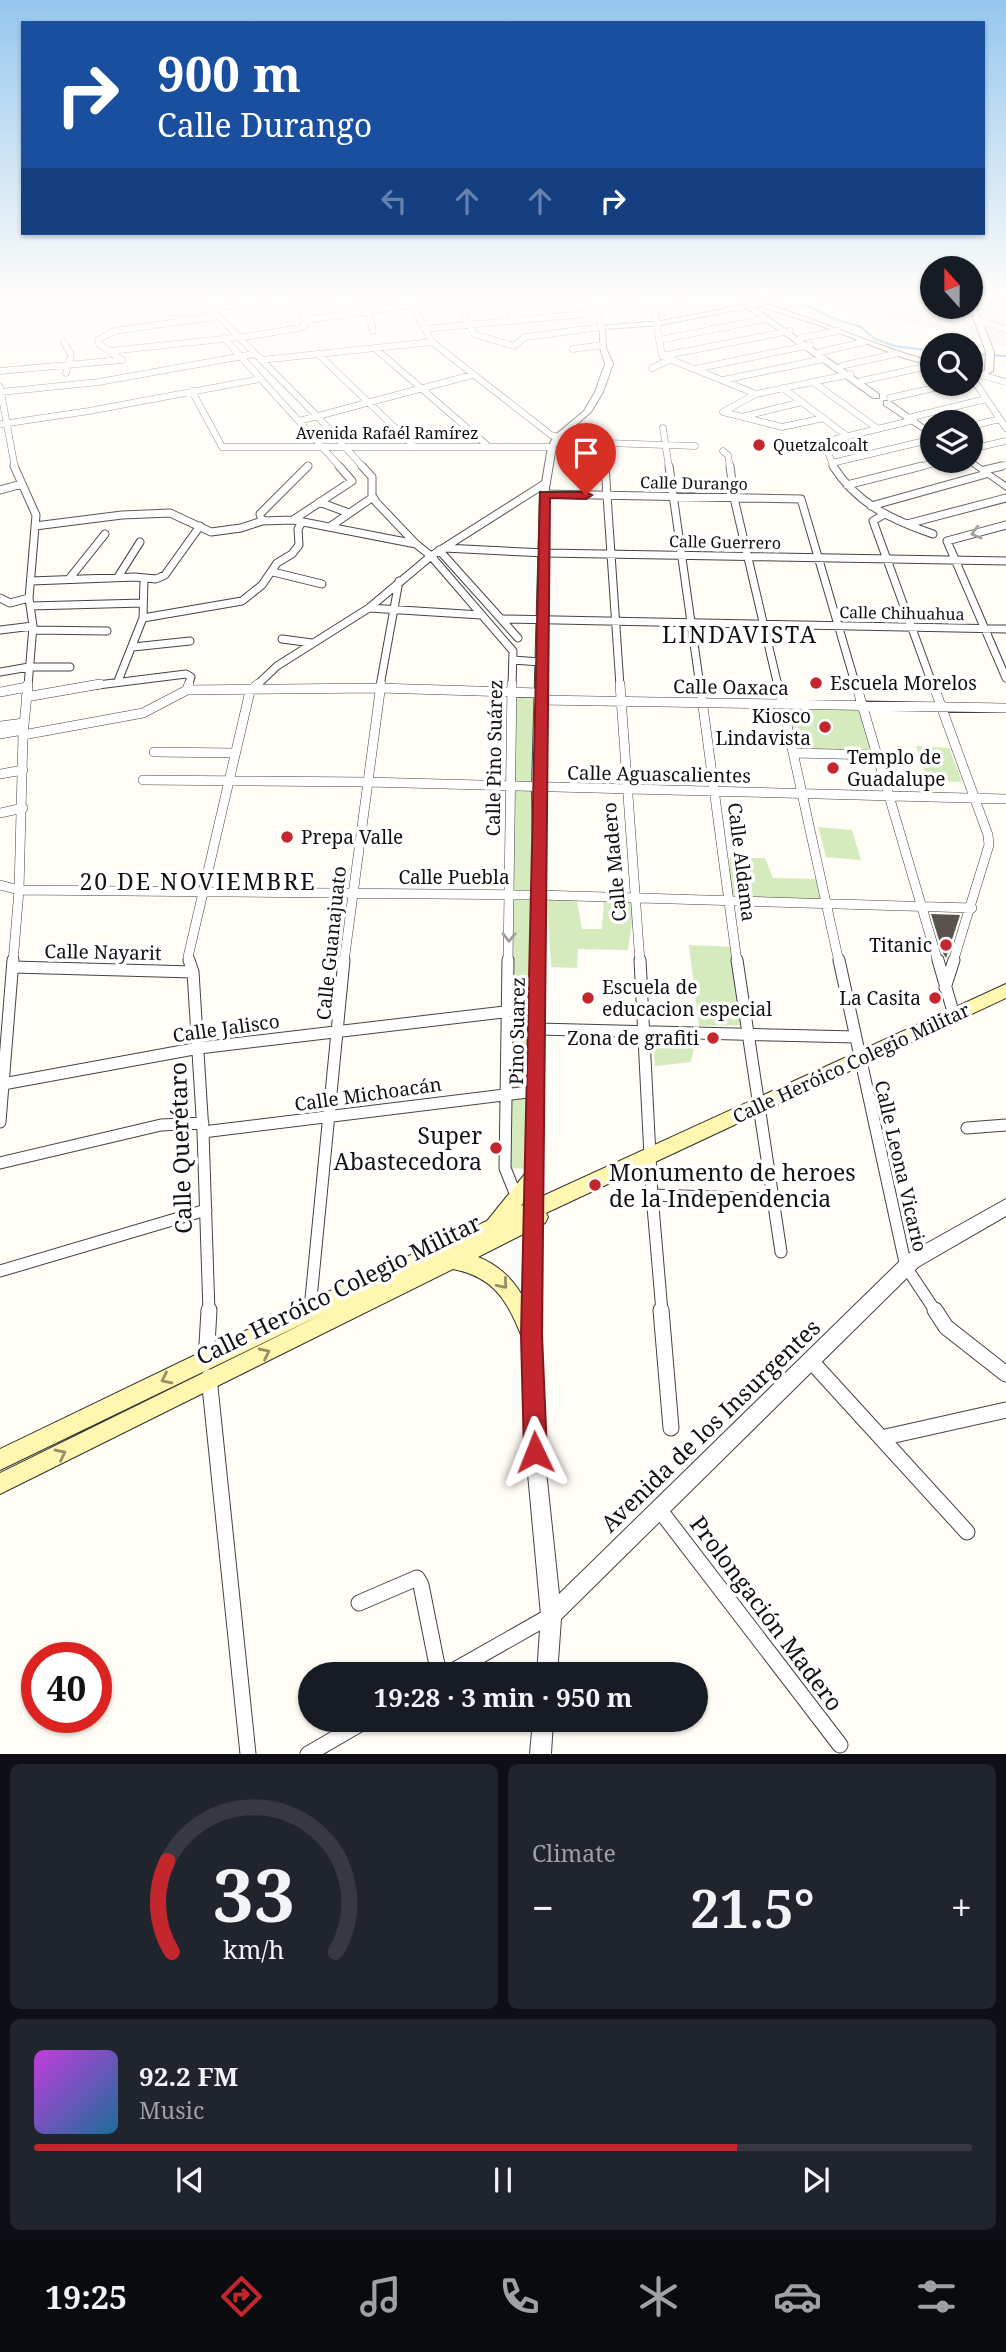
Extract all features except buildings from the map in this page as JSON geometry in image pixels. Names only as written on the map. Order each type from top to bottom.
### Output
[{"type":"main road","name":"Calle Heróico Colegio Militar","points":[[0,1484],[535,1214],[1006,991]]},
{"type":"main road","points":[[493,1227],[534,1176]]},
{"type":"main road","name":"Calle Heróico Colegio Militar","points":[[0,1460],[310,1310],[439,1262],[493,1227],[535,1214]]},
{"type":"main road","points":[[439,1262],[469,1262],[497,1275],[515,1298],[531,1335]]},
{"type":"street","points":[[0,1122],[3,1044],[19,890],[23,729],[33,628],[29,602],[36,515],[13,464],[3,424],[0,389],[99,382],[128,377]]},
{"type":"street","points":[[258,377],[324,446],[352,481],[293,520]]},
{"type":"street","points":[[278,377],[346,446],[372,477],[373,498],[416,544]]},
{"type":"street","points":[[342,377],[415,447]]},
{"type":"street","points":[[408,377],[489,447]]},
{"type":"street","points":[[299,421],[465,377]]},
{"type":"street","points":[[474,377],[554,443],[695,446]]},
{"type":"street","points":[[554,443],[587,412],[599,392],[604,377]]},
{"type":"street","points":[[713,377],[756,394]]},
{"type":"street","points":[[722,380],[735,377]]},
{"type":"street","points":[[824,418],[782,428],[723,412],[756,394],[836,377]]},
{"type":"street","points":[[852,377],[885,399],[920,390]]},
{"type":"street","points":[[853,377],[920,426]]},
{"type":"street","points":[[861,381],[880,377]]},
{"type":"street","points":[[983,378],[1006,382]]},
{"type":"street","points":[[3,424],[260,379]]},
{"type":"street","points":[[813,382],[878,429]]},
{"type":"street","points":[[783,388],[848,436]]},
{"type":"street","name":"Avenida Rafaél Ramírez","points":[[192,391],[222,447],[489,447],[554,443]]},
{"type":"street","points":[[983,394],[1006,428]]},
{"type":"street","points":[[933,534],[883,515],[871,506],[847,485],[832,463],[824,442],[986,399]]},
{"type":"street","points":[[741,417],[802,402]]},
{"type":"street","points":[[983,423],[1000,419]]},
{"type":"street","name":"Calle Aldama","points":[[663,428],[716,793],[728,903],[781,1252]]},
{"type":"street","points":[[832,463],[920,439]]},
{"type":"street","points":[[983,446],[1006,441]]},
{"type":"street","name":"Pino Suarez","points":[[548,1662],[551,1615],[535,1452],[531,1335],[540,895],[539,696],[545,489],[554,443]]},
{"type":"street","name":"Calle Madero","points":[[603,443],[645,1030],[652,1195],[671,1428]]},
{"type":"street","name":"Calle Leona Vicario","points":[[723,451],[728,455],[734,498],[750,557],[906,1267]]},
{"type":"street","points":[[871,506],[1006,465]]},
{"type":"street","points":[[262,521],[260,514],[308,466]]},
{"type":"street","points":[[847,485],[920,467]]},
{"type":"street","points":[[983,470],[1006,486]]},
{"type":"street","points":[[0,490],[22,484]]},
{"type":"street","points":[[250,691],[277,666],[369,608],[438,551],[545,489]]},
{"type":"street","name":"Calle Durango","points":[[545,489],[608,496],[801,499],[818,558]]},
{"type":"street","points":[[331,527],[373,498]]},
{"type":"street","points":[[907,524],[1006,498]]},
{"type":"street","points":[[319,502],[349,513]]},
{"type":"street","points":[[35,526],[122,515],[170,513],[211,532],[241,528],[262,521],[293,520],[416,544],[438,551],[518,638]]},
{"type":"street","points":[[883,515],[873,521],[977,798],[989,845],[972,908],[945,988]]},
{"type":"street","points":[[143,618],[242,601],[262,585],[277,563],[292,555],[299,545],[298,529],[302,522]]},
{"type":"street","points":[[31,581],[144,579],[165,575],[200,526]]},
{"type":"street","points":[[1006,526],[947,541],[1006,678]]},
{"type":"street","points":[[69,579],[105,534]]},
{"type":"street","points":[[118,578],[140,542]]},
{"type":"street","name":"Calle Guerrero","points":[[438,551],[1006,561]]},
{"type":"street","name":"Calle Pino Suárez","points":[[438,551],[481,615],[513,651],[505,1168],[517,1199]]},
{"type":"street","points":[[818,558],[954,1015]]},
{"type":"street","points":[[273,572],[322,584]]},
{"type":"street","points":[[117,681],[143,618],[144,579]]},
{"type":"street","name":"Calle Guanajuato","points":[[310,1310],[338,1030],[378,688],[399,581]]},
{"type":"street","points":[[0,598],[10,603],[143,603]]},
{"type":"street","points":[[369,608],[481,615]]},
{"type":"street","name":"Calle Chihuahua","points":[[503,619],[1006,629]]},
{"type":"street","points":[[0,630],[33,628],[107,631]]},
{"type":"street","points":[[282,639],[312,643]]},
{"type":"street","points":[[133,647],[190,641]]},
{"type":"street","points":[[513,660],[540,662]]},
{"type":"street","points":[[0,673],[29,667],[70,667]]},
{"type":"street","points":[[0,692],[27,692],[186,674],[191,677],[187,690],[143,713],[0,734]]},
{"type":"street","name":"Calle Oaxaca","points":[[187,690],[378,688],[512,693],[620,701],[1006,708]]},
{"type":"street","name":"Calle Querétaro","points":[[248,1754],[210,1380],[205,1360],[209,1322],[203,1128],[199,1048],[192,972],[188,957],[250,691]]},
{"type":"street","points":[[0,726],[23,729]]},
{"type":"street","points":[[154,752],[235,752]]},
{"type":"street","points":[[793,753],[876,755]]},
{"type":"street","points":[[0,774],[23,770]]},
{"type":"street","name":"Calle Aguascalientes","points":[[143,780],[367,782],[538,789],[1006,799]]},
{"type":"street","points":[[0,813],[23,808]]},
{"type":"street","name":"Calle Puebla","points":[[0,885],[19,890],[540,895],[826,906],[972,908]]},
{"type":"street","name":"Calle Nayarit","points":[[13,967],[192,972]]},
{"type":"street","name":"Calle Jalisco","points":[[3,1084],[199,1048],[538,1008]]},
{"type":"street","points":[[538,1029],[855,1037]]},
{"type":"street","name":"Calle Michoacán","points":[[0,1163],[161,1125],[203,1128],[330,1117],[536,1091]]},
{"type":"street","points":[[967,1128],[1006,1125]]},
{"type":"street","points":[[652,1195],[772,1199]]},
{"type":"street","name":"Avenida de los Insurgentes","points":[[469,1662],[551,1615],[906,1267],[1006,1207]]},
{"type":"street","points":[[0,1271],[206,1210]]},
{"type":"street","points":[[906,1267],[946,1326],[1006,1374]]},
{"type":"street","points":[[811,1361],[967,1532]]},
{"type":"street","points":[[881,1438],[1006,1410]]},
{"type":"street","name":"Prolongación Madero","points":[[659,1509],[840,1745]]},
{"type":"street","points":[[359,1603],[417,1578],[421,1585],[436,1662]]},
{"type":"street","points":[[308,1754],[346,1732]]},
{"type":"street","points":[[540,1754],[542,1732]]},
{"type":"green space","points":[[512,693],[539,693],[535,1169],[505,1168]]},
{"type":"green space","points":[[782,704],[862,705],[876,755],[793,753]]},
{"type":"green space","points":[[916,746],[949,748],[962,782],[928,781]]},
{"type":"green space","points":[[818,827],[852,830],[861,860],[826,857]]},
{"type":"green space","points":[[730,858],[765,858],[773,878],[820,879],[826,905],[729,903]]},
{"type":"green space","points":[[547,898],[577,901],[582,929],[602,929],[604,899],[635,901],[628,950],[578,949],[577,968],[551,967]]},
{"type":"green space","points":[[689,945],[735,947],[746,1025],[699,1026]]},
{"type":"green space","points":[[696,1038],[691,1062],[655,1066],[653,1039]]},
{"type":"place","name":"Quetzalcoalt","points":[[759,445]]},
{"type":"place","name":"Escuela Morelos","points":[[816,683]]},
{"type":"place","name":"Kiosco Lindavista","points":[[825,727]]},
{"type":"place","name":"Templo de Guadalupe","points":[[833,768]]},
{"type":"place","name":"Prepa Valle","points":[[287,837]]},
{"type":"place","name":"Titanic","points":[[946,945]]},
{"type":"place","name":"Escuela de educacion especial","points":[[588,998]]},
{"type":"place","name":"La Casita","points":[[935,998]]},
{"type":"place","name":"Zona de grafiti","points":[[713,1038]]},
{"type":"place","name":"Super Abastecedora","points":[[496,1148]]},
{"type":"place","name":"Monumento de heroes de la Independencia","points":[[595,1185]]},
{"type":"district","name":"LINDAVISTA","points":[[740,634]]},
{"type":"district","name":"20 DE NOVIEMBRE","points":[[198,881]]},
{"type":"route","points":[[535,1452],[531,1335],[538,1029],[539,694],[545,553],[544,494],[586,495]]}]
